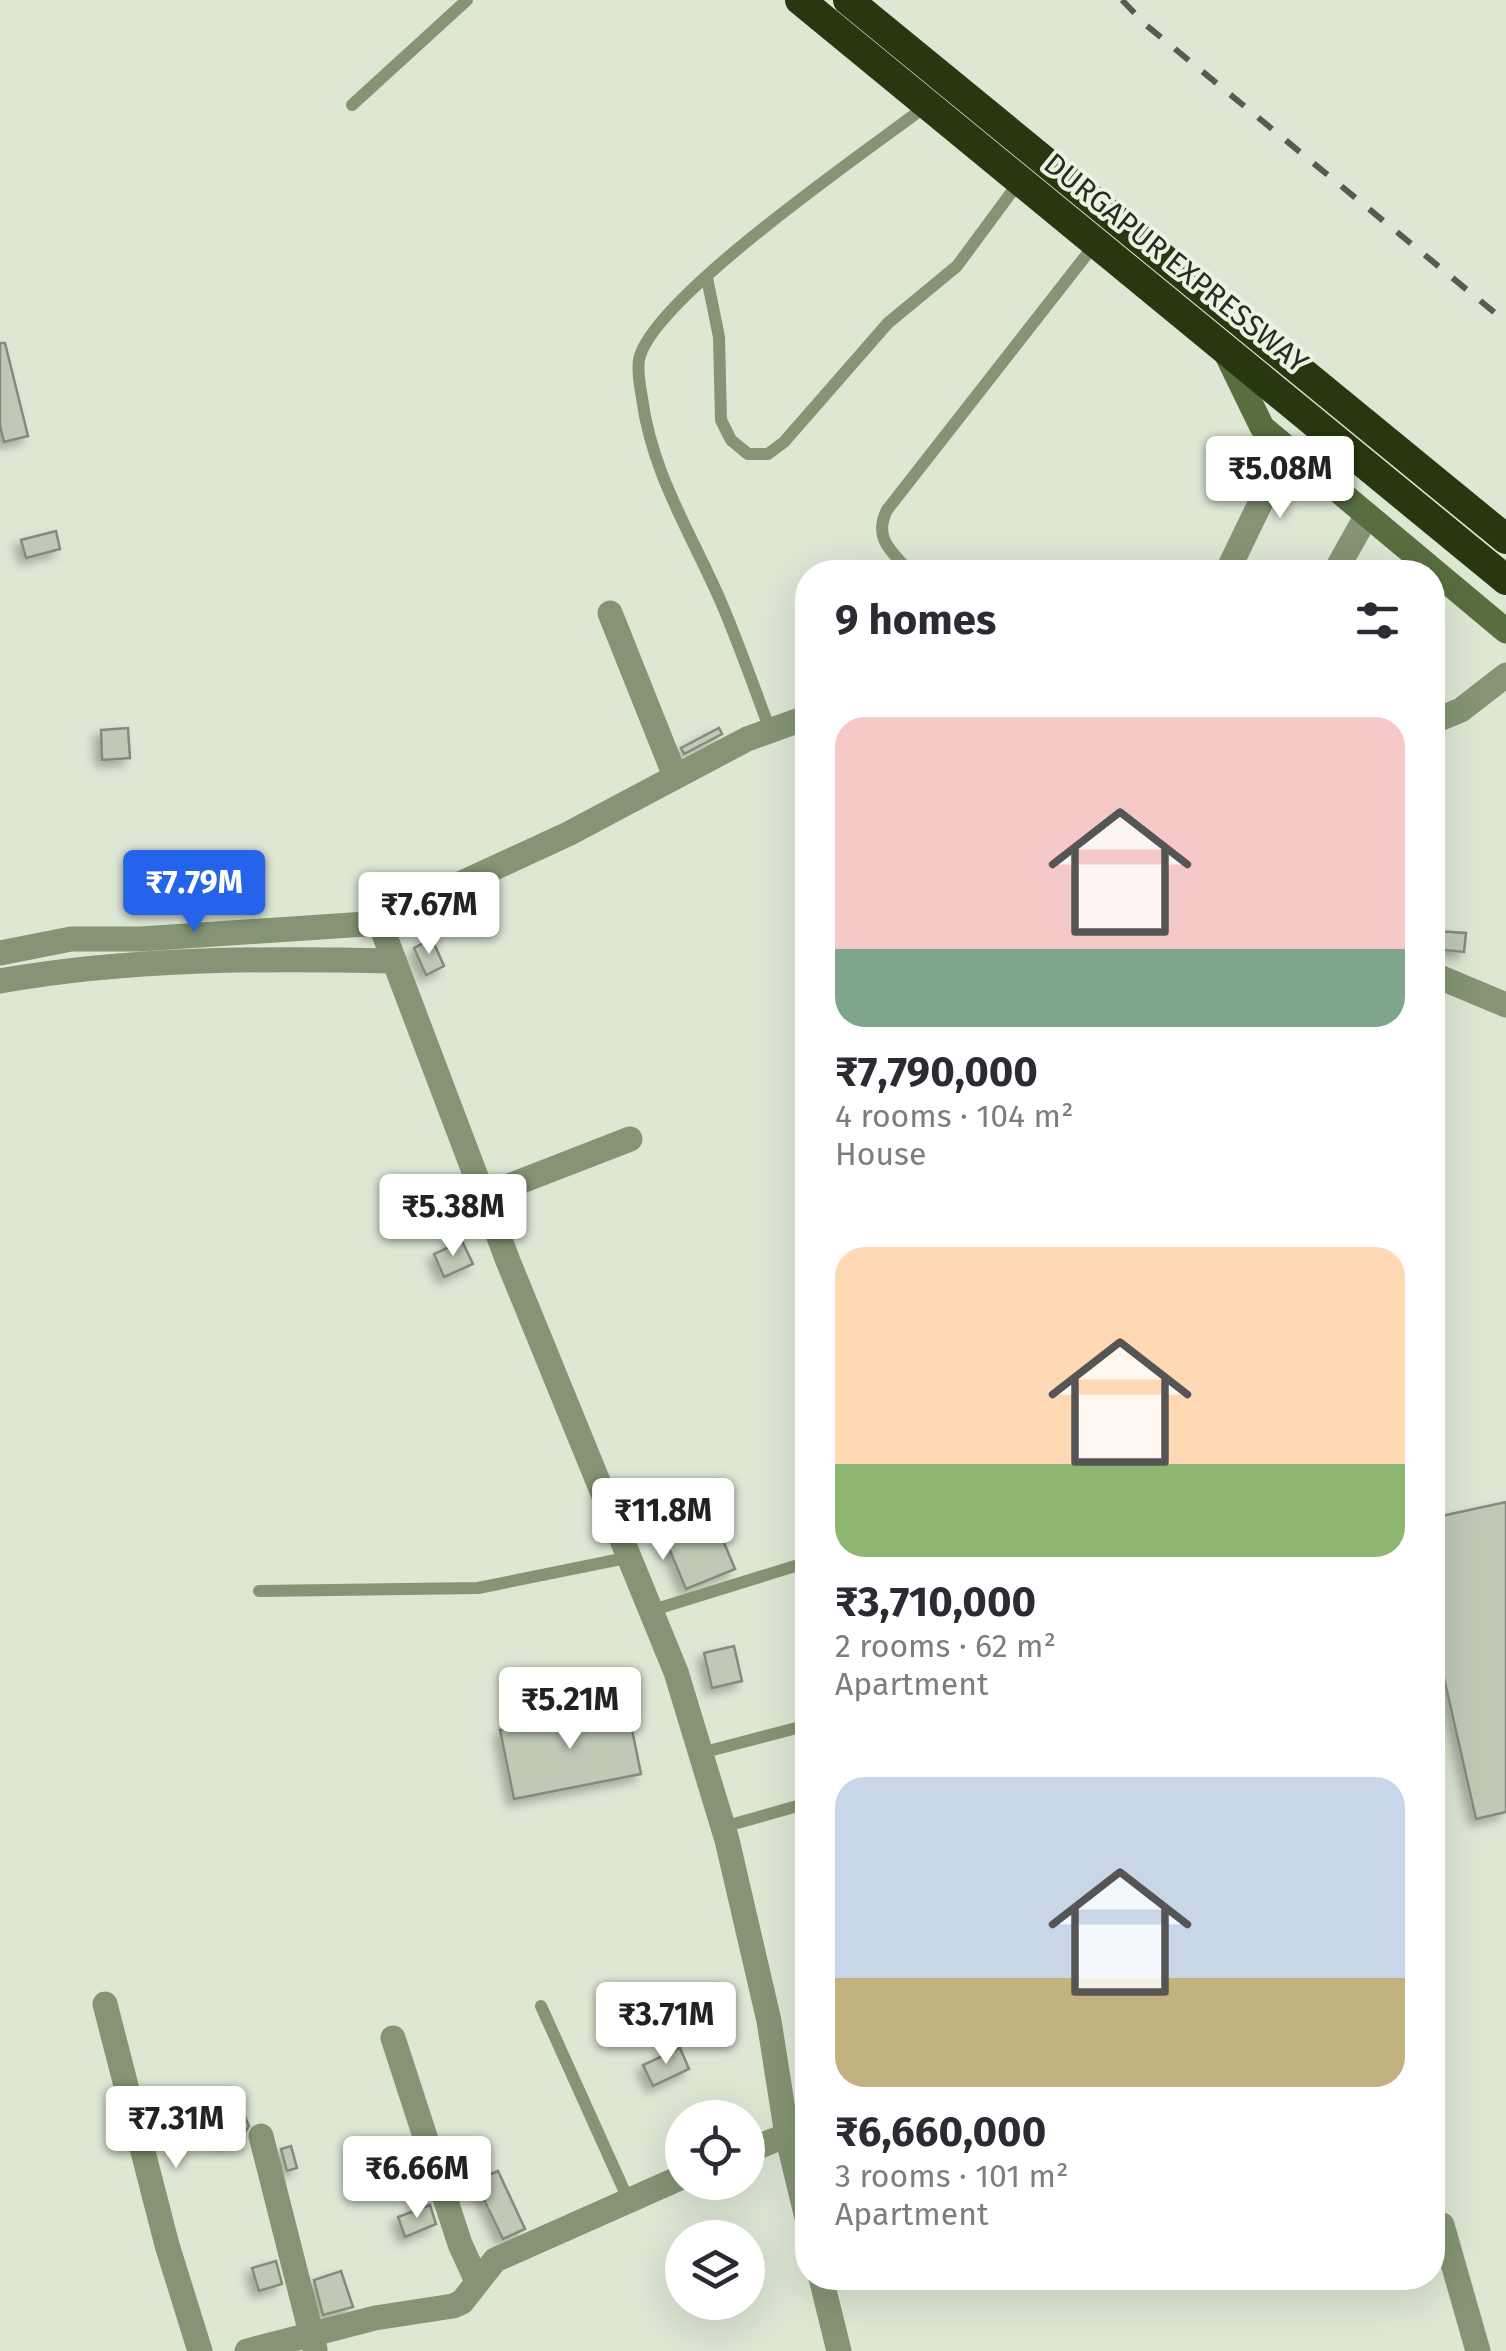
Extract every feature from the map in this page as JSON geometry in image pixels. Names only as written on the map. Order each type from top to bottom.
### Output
[{"type":"highway","name":"DURGAPUR EXPRESSWAY","points":[[800,0],[1506,580]]},
{"type":"highway","name":"DURGAPUR EXPRESSWAY","points":[[848,0],[1506,539]]},
{"type":"street","points":[[1223,346],[1262,427],[1421,560]]},
{"type":"street","points":[[1233,560],[1287,448]]},
{"type":"street","points":[[1342,560],[1367,515]]},
{"type":"street","points":[[1445,580],[1506,631]]},
{"type":"street","points":[[610,614],[675,776]]},
{"type":"street","points":[[1445,717],[1461,710],[1506,676]]},
{"type":"street","points":[[0,981],[120,966],[279,958],[386,940],[675,776],[795,721]]},
{"type":"street","points":[[0,952],[72,938],[386,940]]},
{"type":"street","points":[[386,940],[484,1196],[653,1610],[701,1752],[769,2021],[795,2168]]},
{"type":"street","points":[[1445,980],[1506,1006]]},
{"type":"street","points":[[484,1196],[630,1139]]},
{"type":"street","points":[[105,2004],[162,2227],[200,2351]]},
{"type":"street","points":[[393,2038],[460,2244],[476,2279]]},
{"type":"street","points":[[765,2144],[787,2135]]},
{"type":"street","points":[[261,2136],[313,2344]]},
{"type":"street","points":[[247,2351],[313,2344],[374,2318],[453,2306],[462,2302],[476,2279],[495,2260],[665,2185]]},
{"type":"street","points":[[1445,2235],[1478,2351]]},
{"type":"street","points":[[824,2290],[839,2351]]},
{"type":"lane","points":[[352,105],[467,0]]},
{"type":"lane","points":[[770,730],[722,603],[673,507],[646,432],[638,362],[645,340],[662,318],[928,104]]},
{"type":"lane","points":[[707,278],[719,337],[720,420],[731,440],[748,454],[768,454],[784,442],[888,323],[957,266],[1021,180]]},
{"type":"lane","points":[[900,560],[882,540],[879,526],[887,510],[1096,242]]},
{"type":"lane","points":[[260,1591],[478,1588],[630,1557]]},
{"type":"lane","points":[[653,1610],[795,1566]]},
{"type":"lane","points":[[701,1752],[795,1728]]},
{"type":"lane","points":[[723,1827],[795,1807]]},
{"type":"lane","points":[[541,2006],[628,2200]]},
{"type":"building","points":[[0,343],[5,343],[28,436],[4,442],[0,426]]},
{"type":"building","points":[[56,531],[60,549],[26,558],[21,540]]},
{"type":"building","points":[[128,728],[130,758],[102,760],[101,730]]},
{"type":"building","points":[[719,728],[722,734],[684,754],[681,748]]},
{"type":"building","points":[[1445,932],[1466,933],[1464,952],[1445,950]]},
{"type":"building","points":[[432,939],[444,966],[426,975],[414,948]]},
{"type":"building","points":[[462,1241],[473,1264],[444,1277],[434,1254]]},
{"type":"building","points":[[707,1502],[735,1569],[686,1589],[658,1522]]},
{"type":"building","points":[[1506,1502],[1506,1812],[1476,1819],[1445,1682],[1445,1515]]},
{"type":"building","points":[[734,1646],[742,1681],[712,1688],[704,1653]]},
{"type":"building","points":[[627,1705],[641,1774],[514,1799],[500,1730]]},
{"type":"building","points":[[680,2048],[689,2069],[653,2086],[643,2065]]},
{"type":"building","points":[[242,2110],[249,2126],[245,2132],[222,2142],[213,2122]]},
{"type":"building","points":[[291,2146],[297,2168],[287,2171],[281,2149]]},
{"type":"building","points":[[498,2171],[525,2229],[503,2239],[475,2181]]},
{"type":"building","points":[[430,2205],[436,2224],[405,2237],[398,2217]]},
{"type":"building","points":[[276,2261],[282,2284],[259,2291],[252,2268]]},
{"type":"building","points":[[341,2271],[353,2307],[323,2315],[314,2280]]},
{"type":"railway","points":[[1122,0],[1146,25],[1506,322]]}]
